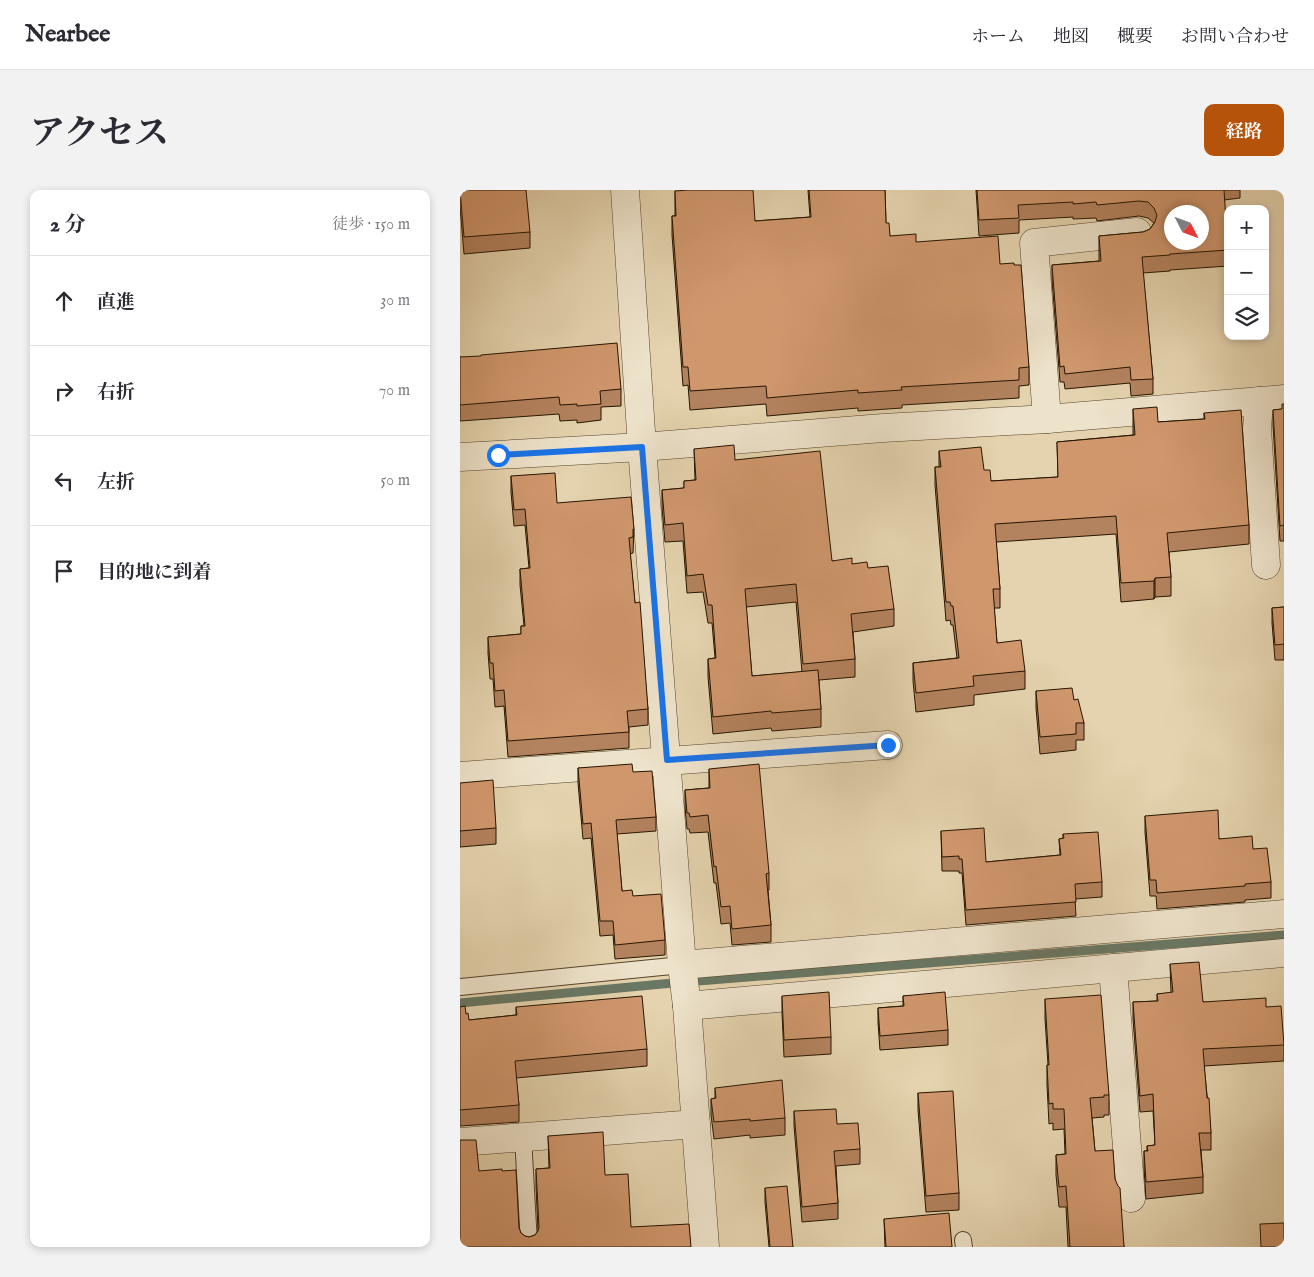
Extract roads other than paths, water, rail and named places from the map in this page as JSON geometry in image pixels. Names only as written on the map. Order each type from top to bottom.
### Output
[{"type":"street","points":[[625,190],[642,447],[705,1247]]},
{"type":"street","points":[[1047,419],[1034,243],[1141,232]]},
{"type":"street","points":[[460,458],[642,447],[883,428],[1047,419],[1271,400]]},
{"type":"street","points":[[1266,565],[1257,429],[1271,400]]},
{"type":"street","points":[[460,776],[888,745]]},
{"type":"street","points":[[684,985],[1284,914]]},
{"type":"street","points":[[684,985],[1113,968],[1284,953]]},
{"type":"street","points":[[1113,968],[1131,1198]]},
{"type":"street","points":[[460,1142],[696,1124]]},
{"type":"lane","points":[[460,987],[684,985]]},
{"type":"lane","points":[[523,1137],[529,1244]]},
{"type":"waterway","points":[[460,1003],[673,983],[1284,935]]}]
